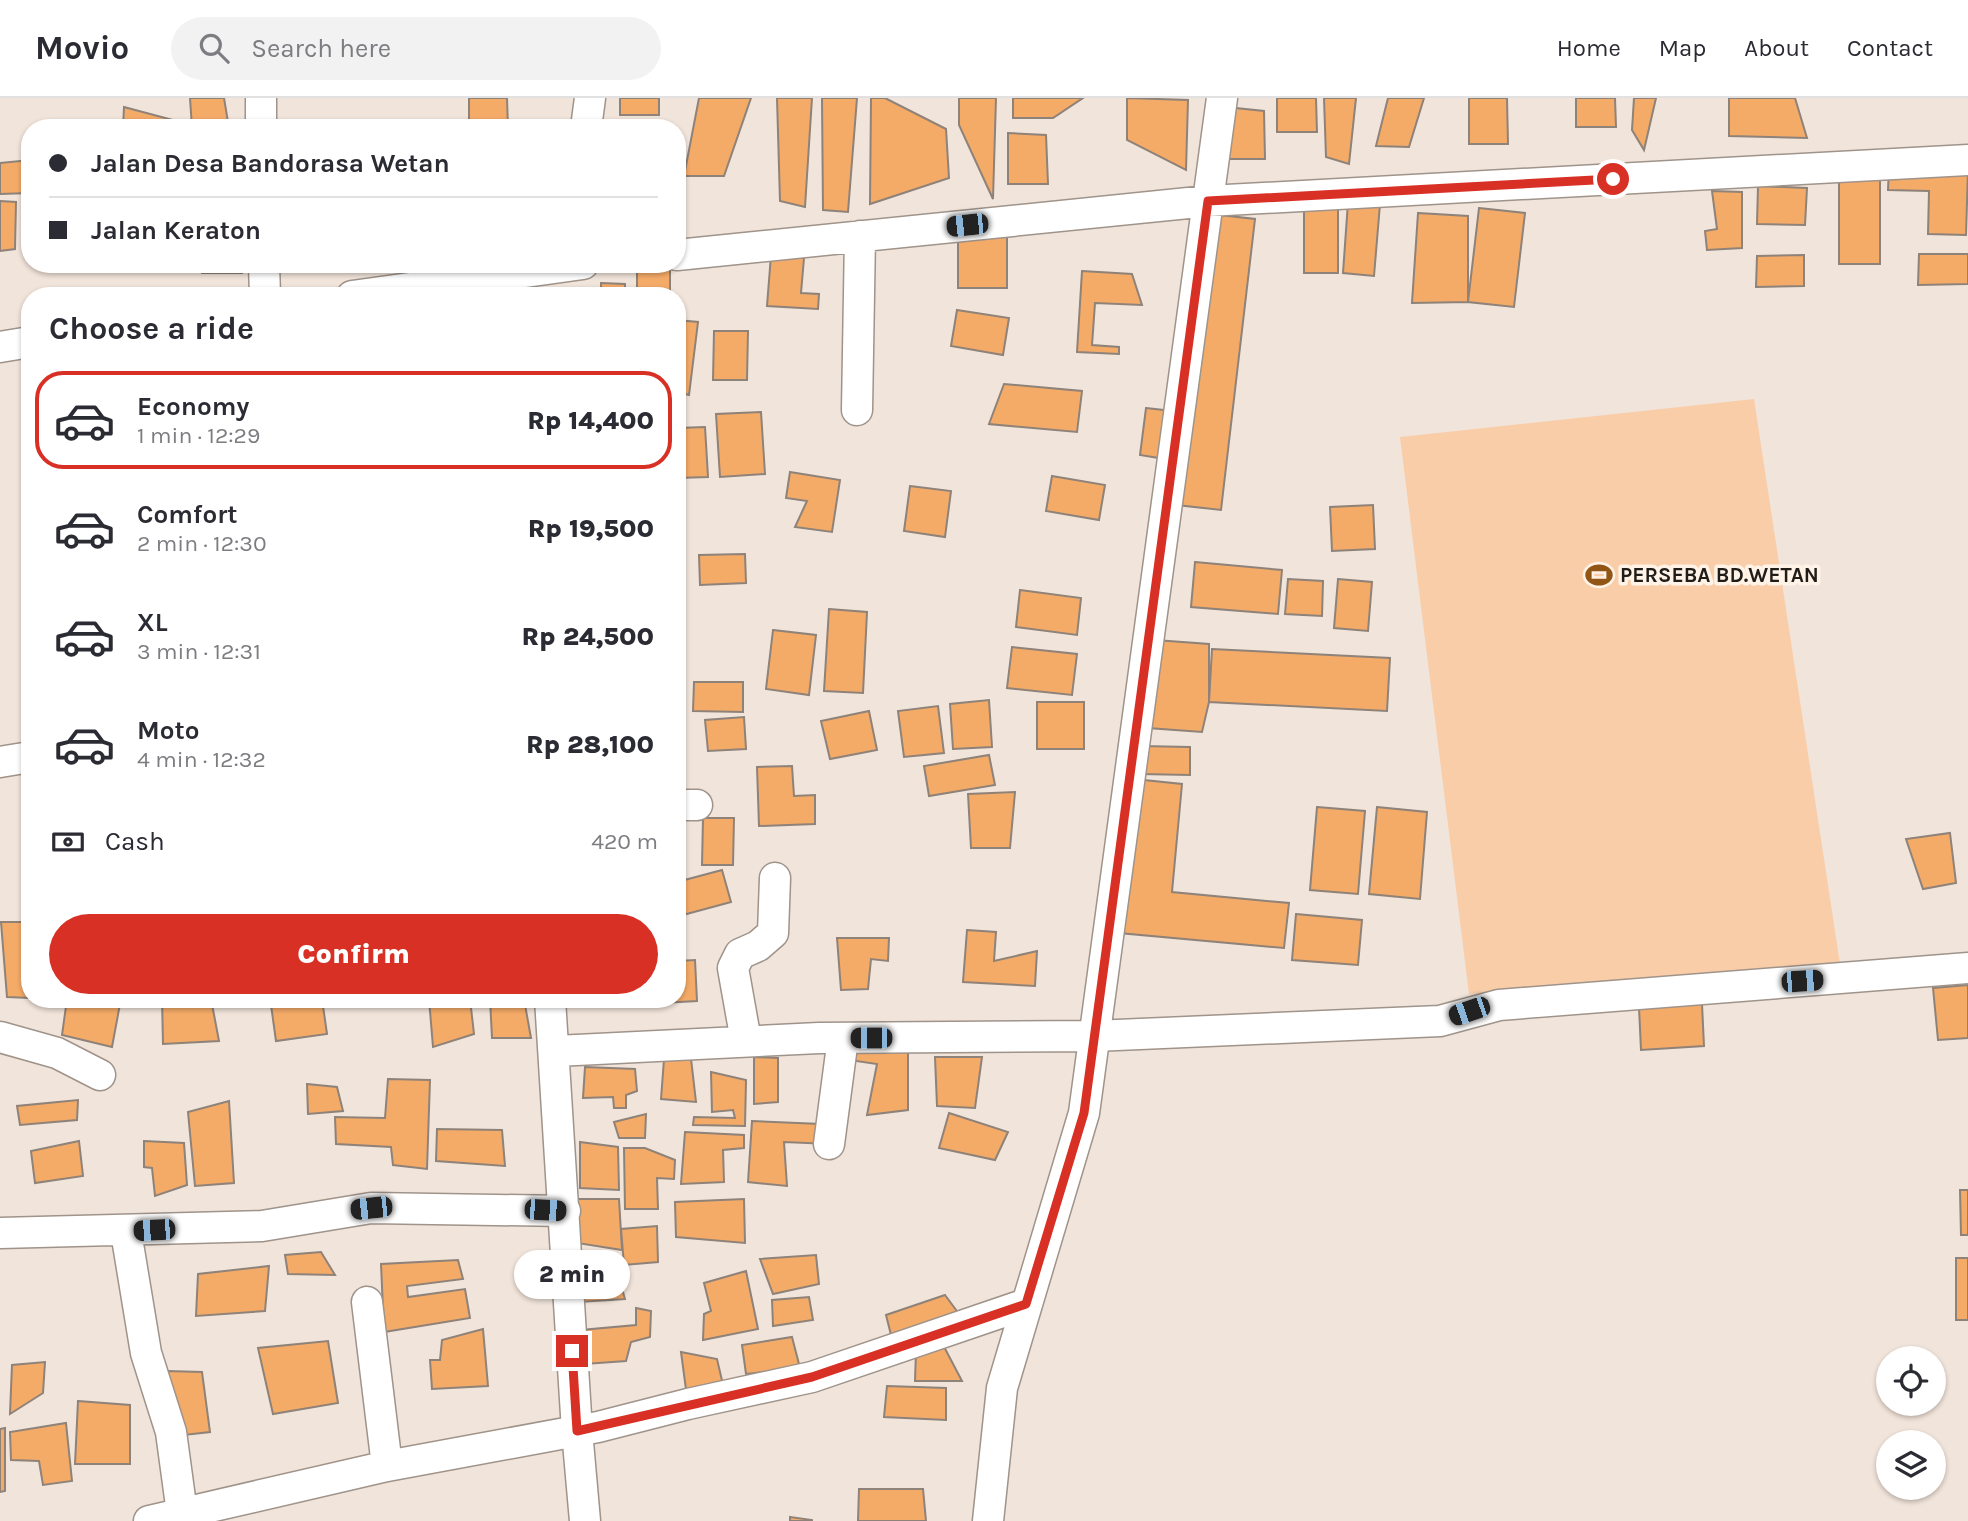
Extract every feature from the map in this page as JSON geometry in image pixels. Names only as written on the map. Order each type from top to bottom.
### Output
[{"type":"street","points":[[261,98],[261,119]]},
{"type":"street","points":[[587,119],[590,98]]},
{"type":"street","points":[[988,1521],[1002,1388],[1084,1113],[1222,98]]},
{"type":"street","points":[[686,254],[1208,201],[1968,160]]},
{"type":"street","points":[[857,410],[860,236]]},
{"type":"street","points":[[483,286],[540,273]]},
{"type":"street","points":[[0,347],[21,344]]},
{"type":"street","points":[[0,762],[21,758]]},
{"type":"street","points":[[746,1041],[733,968],[740,954],[758,946],[773,933],[775,878]]},
{"type":"street","points":[[556,1051],[746,1041],[1094,1036],[1440,1021],[1499,1005],[1968,968]]},
{"type":"street","points":[[551,1008],[556,1051],[577,1431],[585,1521]]},
{"type":"street","points":[[0,1037],[57,1054],[100,1075]]},
{"type":"street","points":[[829,1144],[843,1038]]},
{"type":"street","points":[[0,1233],[126,1232],[262,1226],[371,1208],[565,1211]]},
{"type":"street","points":[[126,1232],[146,1353],[171,1432],[182,1513]]},
{"type":"street","points":[[367,1302],[387,1466]]},
{"type":"street","points":[[149,1521],[387,1466],[577,1431],[812,1377],[1026,1304]]},
{"type":"shaded area","name":"PERSEBA BD.WETAN","points":[[1754,399],[1840,964],[1469,994],[1400,437]]},
{"type":"building","points":[[190,98],[224,98],[228,119],[191,119]]},
{"type":"building","points":[[469,98],[507,98],[508,119],[469,119]]},
{"type":"building","points":[[620,98],[659,98],[659,115],[620,115]]},
{"type":"building","points":[[699,98],[751,98],[724,176],[686,176]]},
{"type":"building","points":[[777,98],[812,98],[805,207],[780,201]]},
{"type":"building","points":[[822,98],[857,98],[848,212],[823,210]]},
{"type":"building","points":[[871,98],[885,98],[946,129],[949,178],[870,204]]},
{"type":"building","points":[[959,98],[996,98],[993,199],[959,125]]},
{"type":"building","points":[[1013,98],[1083,98],[1053,118],[1013,118]]},
{"type":"building","points":[[1127,98],[1188,100],[1186,170],[1127,140]]},
{"type":"building","points":[[1277,98],[1316,98],[1317,132],[1277,132]]},
{"type":"building","points":[[1324,98],[1356,98],[1349,164],[1326,157]]},
{"type":"building","points":[[1388,98],[1424,98],[1409,147],[1376,146]]},
{"type":"building","points":[[1469,98],[1507,98],[1508,144],[1469,144]]},
{"type":"building","points":[[1576,98],[1615,98],[1616,127],[1576,127]]},
{"type":"building","points":[[1634,98],[1656,98],[1644,150],[1632,130]]},
{"type":"building","points":[[1729,98],[1795,98],[1807,138],[1729,136]]},
{"type":"building","points":[[124,107],[169,119],[123,119]]},
{"type":"building","points":[[1226,107],[1264,111],[1265,159],[1226,159]]},
{"type":"building","points":[[1008,133],[1046,135],[1048,184],[1008,184]]},
{"type":"building","points":[[21,161],[21,193],[0,194],[0,163]]},
{"type":"building","points":[[1889,168],[1968,170],[1966,235],[1928,234],[1929,191],[1888,190]]},
{"type":"building","points":[[1839,174],[1880,174],[1880,264],[1839,264]]},
{"type":"building","points":[[1758,186],[1807,188],[1805,225],[1757,224]]},
{"type":"building","points":[[1712,191],[1742,192],[1742,248],[1707,250],[1705,231],[1717,229]]},
{"type":"building","points":[[0,201],[16,202],[15,249],[0,251]]},
{"type":"building","points":[[1348,202],[1380,204],[1374,276],[1343,273]]},
{"type":"building","points":[[1304,205],[1338,206],[1338,273],[1304,273]]},
{"type":"building","points":[[1479,208],[1525,213],[1514,307],[1468,302]]},
{"type":"building","points":[[1418,213],[1468,216],[1468,302],[1412,303]]},
{"type":"building","points":[[1211,214],[1255,219],[1221,510],[1177,505]]},
{"type":"building","points":[[958,229],[1007,229],[1007,288],[958,288]]},
{"type":"building","points":[[1919,254],[1968,254],[1968,284],[1918,285]]},
{"type":"building","points":[[771,255],[804,258],[801,293],[819,294],[818,309],[767,306]]},
{"type":"building","points":[[1804,255],[1804,286],[1756,287],[1757,256]]},
{"type":"building","points":[[1082,271],[1132,274],[1142,305],[1095,303],[1092,345],[1119,347],[1119,354],[1077,352]]},
{"type":"building","points":[[637,273],[670,273],[670,287],[637,287]]},
{"type":"building","points":[[601,283],[625,284],[625,287],[601,287]]},
{"type":"building","points":[[532,284],[532,287],[510,287]]},
{"type":"building","points":[[957,310],[1009,318],[1003,355],[951,346]]},
{"type":"building","points":[[686,321],[698,322],[689,395],[686,394]]},
{"type":"building","points":[[714,331],[748,331],[747,380],[713,380]]},
{"type":"building","points":[[1004,384],[1082,391],[1077,432],[989,424]]},
{"type":"building","points":[[1146,408],[1172,411],[1165,459],[1140,455]]},
{"type":"building","points":[[761,412],[765,474],[720,477],[716,414]]},
{"type":"building","points":[[705,427],[708,477],[686,478],[686,428]]},
{"type":"building","points":[[790,472],[840,480],[832,532],[795,527],[807,501],[786,498]]},
{"type":"building","points":[[1052,476],[1105,485],[1099,520],[1046,511]]},
{"type":"building","points":[[910,486],[951,491],[945,537],[904,531]]},
{"type":"building","points":[[1373,505],[1375,549],[1332,551],[1330,507]]},
{"type":"building","points":[[745,554],[746,583],[700,585],[699,555]]},
{"type":"building","points":[[1195,562],[1282,570],[1278,614],[1191,607]]},
{"type":"building","points":[[1288,579],[1323,581],[1322,616],[1285,614]]},
{"type":"building","points":[[1338,579],[1372,582],[1368,631],[1334,628]]},
{"type":"building","points":[[1020,590],[1081,598],[1077,635],[1016,627]]},
{"type":"building","points":[[829,609],[867,612],[863,693],[824,691]]},
{"type":"building","points":[[773,630],[816,635],[809,695],[766,689]]},
{"type":"building","points":[[1155,640],[1209,644],[1209,702],[1202,732],[1148,728]]},
{"type":"building","points":[[1012,647],[1077,654],[1072,695],[1007,688]]},
{"type":"building","points":[[1212,649],[1390,658],[1387,711],[1209,702]]},
{"type":"building","points":[[694,682],[743,682],[743,712],[693,711]]},
{"type":"building","points":[[989,700],[992,747],[953,749],[950,704]]},
{"type":"building","points":[[1037,702],[1084,702],[1084,749],[1037,749]]},
{"type":"building","points":[[938,706],[944,753],[904,757],[898,711]]},
{"type":"building","points":[[869,711],[877,750],[830,759],[821,721]]},
{"type":"building","points":[[744,717],[746,749],[708,751],[705,720]]},
{"type":"building","points":[[1141,746],[1190,747],[1190,775],[1140,774]]},
{"type":"building","points":[[989,755],[995,785],[929,796],[924,766]]},
{"type":"building","points":[[792,766],[794,796],[815,795],[815,824],[759,826],[757,767]]},
{"type":"building","points":[[1134,779],[1182,784],[1172,892],[1289,903],[1284,948],[1119,933]]},
{"type":"building","points":[[1015,792],[1010,848],[971,848],[968,794]]},
{"type":"building","points":[[1317,807],[1365,811],[1358,894],[1310,890]]},
{"type":"building","points":[[1377,807],[1427,812],[1420,899],[1369,894]]},
{"type":"building","points":[[703,818],[734,818],[733,865],[702,865]]},
{"type":"building","points":[[1950,833],[1956,883],[1923,889],[1906,839]]},
{"type":"building","points":[[722,870],[731,902],[686,914],[686,880]]},
{"type":"building","points":[[1296,914],[1362,920],[1358,965],[1292,960]]},
{"type":"building","points":[[1,922],[21,922],[21,998],[7,997]]},
{"type":"building","points":[[967,930],[996,932],[994,961],[1037,951],[1035,986],[963,982]]},
{"type":"building","points":[[837,938],[889,938],[888,961],[871,959],[868,989],[841,990]]},
{"type":"building","points":[[686,960],[695,960],[697,1001],[686,1002]]},
{"type":"building","points":[[1968,985],[1968,1038],[1938,1040],[1933,988]]},
{"type":"building","points":[[1702,1004],[1704,1046],[1641,1050],[1639,1007]]},
{"type":"building","points":[[66,1008],[119,1008],[112,1047],[62,1035]]},
{"type":"building","points":[[162,1008],[213,1008],[219,1041],[163,1044]]},
{"type":"building","points":[[271,1008],[323,1008],[327,1034],[276,1041]]},
{"type":"building","points":[[430,1008],[471,1008],[474,1034],[433,1047]]},
{"type":"building","points":[[490,1008],[526,1008],[531,1038],[492,1038]]},
{"type":"building","points":[[848,1044],[908,1047],[908,1110],[867,1115],[877,1064],[849,1060]]},
{"type":"building","points":[[665,1046],[690,1050],[696,1102],[661,1099]]},
{"type":"building","points":[[754,1057],[778,1058],[778,1102],[754,1104]]},
{"type":"building","points":[[935,1057],[982,1057],[975,1108],[937,1106]]},
{"type":"building","points":[[585,1067],[635,1069],[637,1091],[626,1095],[626,1108],[614,1108],[613,1097],[583,1098]]},
{"type":"building","points":[[711,1072],[746,1080],[745,1126],[693,1125],[694,1117],[735,1118],[733,1110],[712,1112]]},
{"type":"building","points":[[388,1079],[430,1080],[427,1169],[393,1165],[391,1147],[336,1144],[335,1117],[385,1118]]},
{"type":"building","points":[[307,1084],[337,1087],[343,1111],[308,1114]]},
{"type":"building","points":[[78,1100],[77,1120],[20,1125],[17,1106]]},
{"type":"building","points":[[229,1101],[234,1183],[195,1186],[188,1112]]},
{"type":"building","points":[[949,1113],[1008,1132],[995,1160],[939,1148]]},
{"type":"building","points":[[646,1114],[645,1138],[619,1138],[614,1122]]},
{"type":"building","points":[[752,1121],[821,1124],[829,1144],[784,1142],[787,1186],[748,1182]]},
{"type":"building","points":[[437,1129],[502,1130],[505,1166],[436,1161]]},
{"type":"building","points":[[685,1132],[744,1135],[744,1148],[723,1150],[724,1182],[681,1184]]},
{"type":"building","points":[[79,1141],[83,1176],[35,1183],[31,1151]]},
{"type":"building","points":[[144,1141],[184,1143],[187,1185],[155,1196],[152,1168],[144,1167]]},
{"type":"building","points":[[580,1142],[618,1147],[619,1190],[580,1188]]},
{"type":"building","points":[[624,1148],[645,1148],[675,1160],[674,1179],[657,1178],[658,1209],[625,1209]]},
{"type":"building","points":[[1960,1190],[1968,1190],[1968,1235],[1961,1235]]},
{"type":"building","points":[[571,1199],[619,1199],[622,1250],[577,1243]]},
{"type":"building","points":[[744,1199],[745,1243],[676,1237],[675,1202]]},
{"type":"building","points":[[657,1226],[658,1262],[624,1265],[621,1229]]},
{"type":"building","points":[[321,1252],[335,1275],[288,1274],[285,1255]]},
{"type":"building","points":[[816,1255],[819,1284],[773,1294],[760,1259]]},
{"type":"building","points":[[575,1256],[613,1257],[625,1299],[579,1302]]},
{"type":"building","points":[[1956,1258],[1968,1258],[1968,1320],[1956,1320]]},
{"type":"building","points":[[458,1260],[463,1279],[407,1286],[408,1297],[465,1289],[470,1318],[384,1332],[381,1264]]},
{"type":"building","points":[[269,1266],[265,1311],[196,1316],[198,1274]]},
{"type":"building","points":[[746,1271],[758,1329],[703,1340],[704,1314],[711,1311],[704,1283]]},
{"type":"building","points":[[945,1295],[962,1318],[893,1343],[886,1315]]},
{"type":"building","points":[[809,1297],[813,1320],[773,1326],[772,1300]]},
{"type":"building","points":[[636,1308],[651,1311],[650,1337],[631,1342],[626,1361],[585,1364],[581,1330],[636,1325]]},
{"type":"building","points":[[483,1329],[488,1386],[432,1389],[430,1360],[440,1360],[442,1340]]},
{"type":"building","points":[[792,1337],[800,1368],[746,1374],[742,1345]]},
{"type":"building","points":[[328,1341],[338,1403],[273,1414],[258,1348]]},
{"type":"building","points":[[941,1341],[962,1381],[915,1381],[916,1351]]},
{"type":"building","points":[[681,1352],[717,1359],[724,1389],[687,1397]]},
{"type":"building","points":[[45,1362],[43,1393],[10,1414],[12,1365]]},
{"type":"building","points":[[167,1371],[202,1372],[210,1432],[184,1435]]},
{"type":"building","points":[[887,1386],[946,1388],[946,1420],[884,1417]]},
{"type":"building","points":[[78,1401],[130,1405],[130,1464],[75,1464]]},
{"type":"building","points":[[66,1423],[72,1481],[43,1485],[39,1461],[11,1460],[10,1432]]},
{"type":"building","points":[[5,1428],[5,1491],[0,1492],[0,1429]]},
{"type":"building","points":[[859,1489],[923,1489],[926,1521],[858,1521]]},
{"type":"building","points":[[790,1517],[812,1520],[812,1521],[790,1521]]},
{"type":"place","name":"PERSEBA BD.WETAN","points":[[1599,575]]},
{"type":"route","points":[[572,1351],[577,1431],[812,1377],[1026,1304],[1084,1113],[1208,201],[1613,179]]}]
